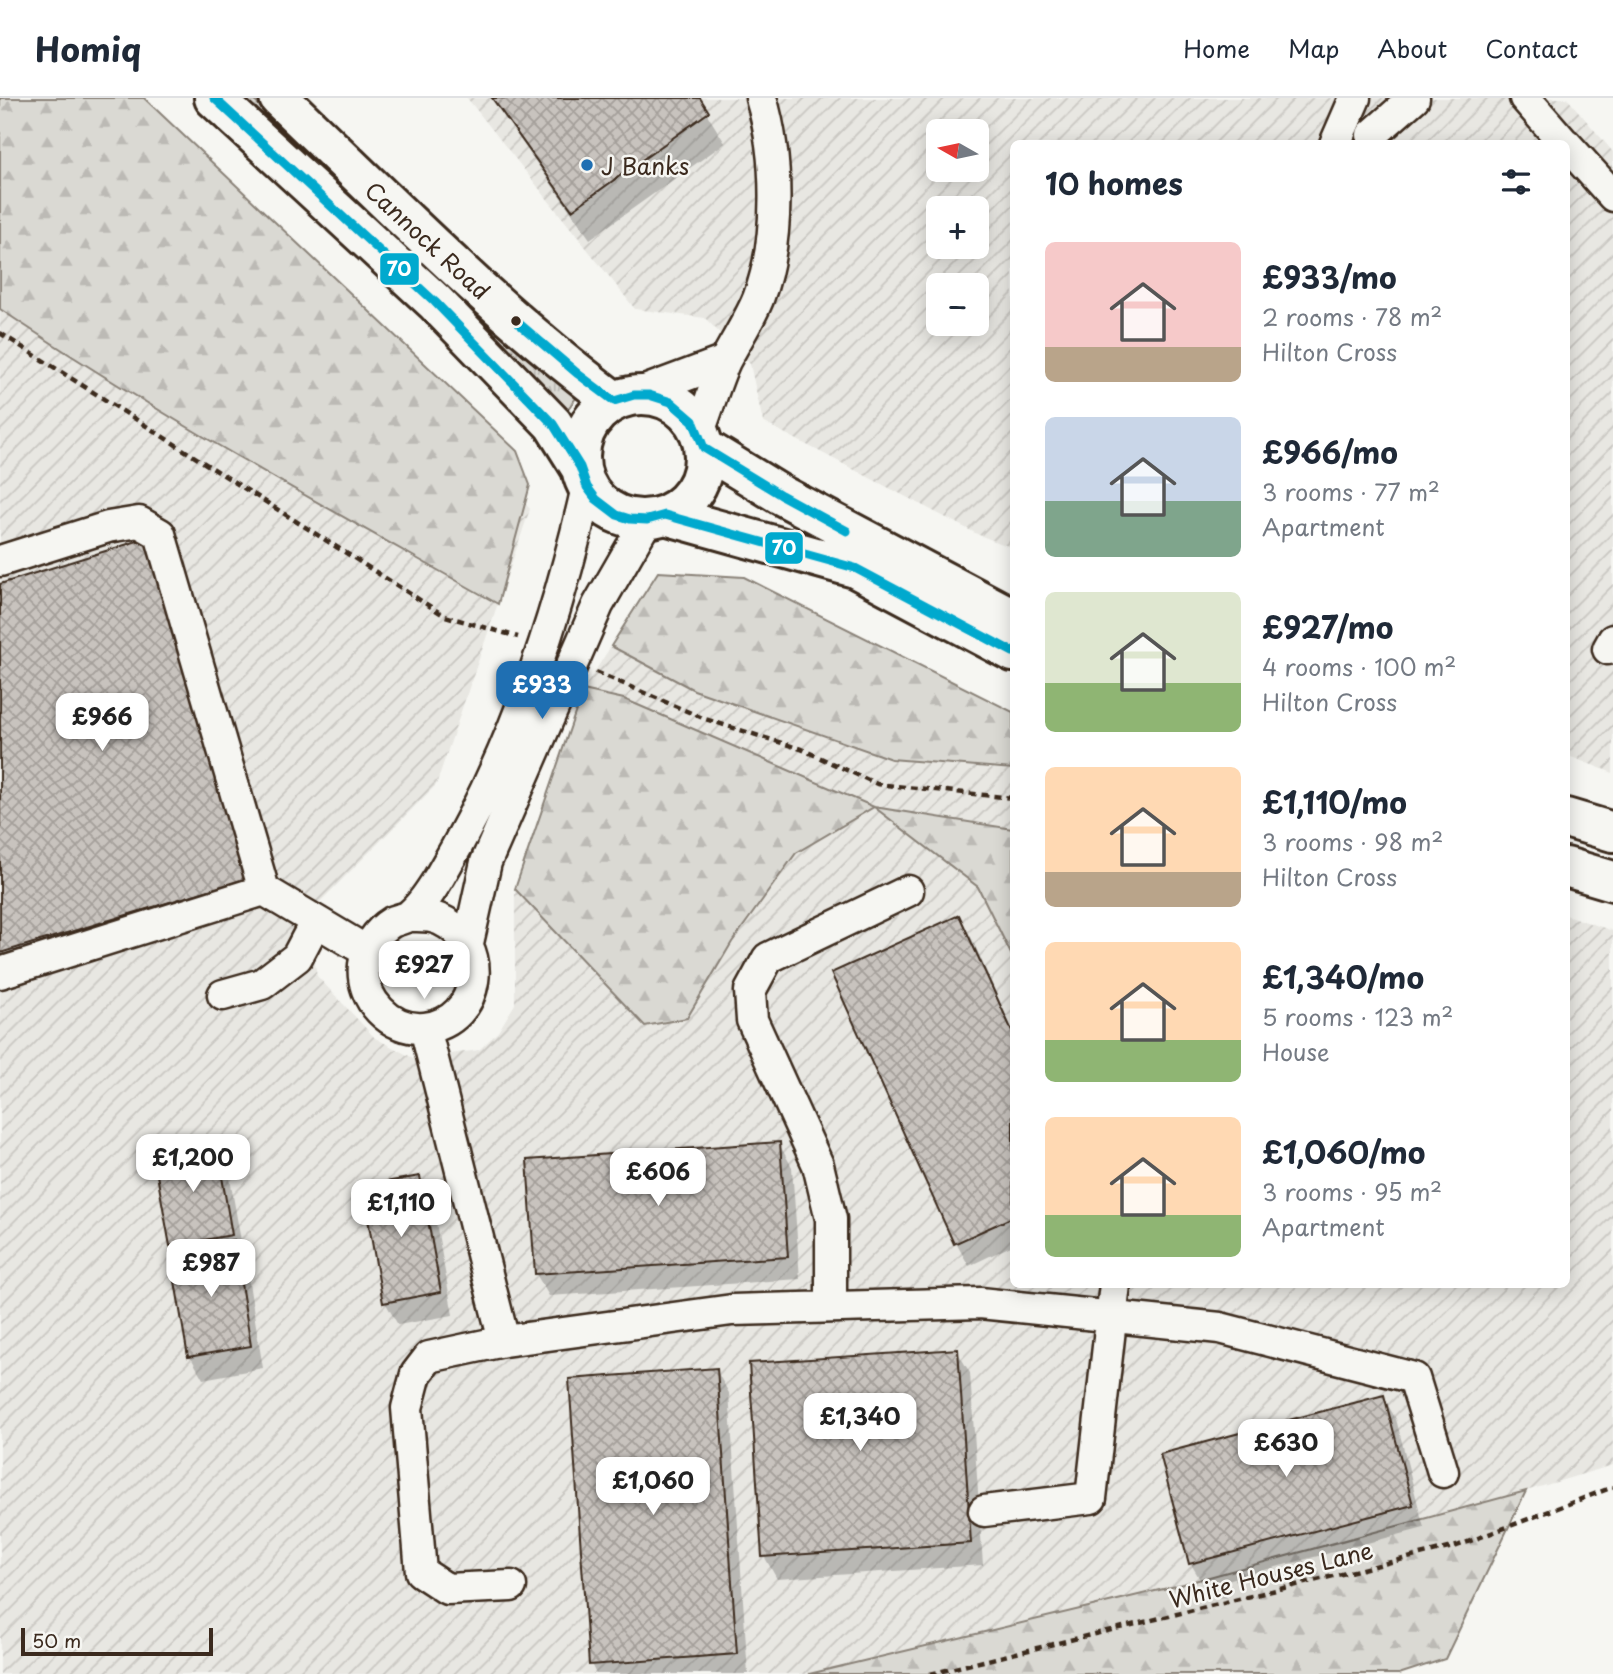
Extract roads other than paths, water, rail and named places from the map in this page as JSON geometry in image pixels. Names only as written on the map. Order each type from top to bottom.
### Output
[{"type":"highway","name":"Cannock Road","points":[[214,98],[435,302],[553,424],[584,477]]},
{"type":"highway","name":"Cannock Road","points":[[279,98],[497,305],[578,374],[624,398]]},
{"type":"highway","points":[[649,395],[671,402],[688,415],[702,440],[704,463],[696,489],[678,509],[656,517],[630,519],[617,515],[596,499],[584,477],[582,441],[586,430],[603,408],[624,398],[649,395]]},
{"type":"highway","points":[[702,440],[781,495],[1010,616]]},
{"type":"highway","points":[[656,517],[855,568],[1010,650]]},
{"type":"highway","points":[[1570,819],[1613,832]]},
{"type":"highway","points":[[1570,868],[1613,881]]},
{"type":"street","points":[[702,440],[725,361],[744,331],[770,259],[774,201],[768,127],[761,98]]},
{"type":"street","points":[[1337,140],[1355,98]]},
{"type":"street","points":[[1372,135],[1414,98]]},
{"type":"street","points":[[1525,98],[1560,140]]},
{"type":"street","points":[[1570,151],[1613,197]]},
{"type":"street","points":[[624,398],[725,361]]},
{"type":"street","points":[[410,916],[432,889],[460,842],[508,739],[573,549],[584,477]]},
{"type":"street","points":[[468,943],[486,862],[572,661],[598,605],[656,517]]},
{"type":"street","points":[[0,561],[108,527],[139,522],[160,534],[264,890],[368,952]]},
{"type":"street","points":[[0,973],[264,890]]},
{"type":"street","points":[[831,1307],[831,1219],[818,1165],[752,1020],[750,991],[768,958],[908,891]]},
{"type":"street","points":[[410,916],[429,916],[442,920],[458,931],[468,943],[474,961],[474,984],[467,1002],[445,1022],[425,1028],[393,1022],[378,1010],[370,999],[364,980],[364,963],[378,934],[393,922],[410,916]]},
{"type":"street","points":[[223,995],[262,984],[297,957],[316,921]]},
{"type":"street","points":[[425,1028],[504,1341]]},
{"type":"street","points":[[984,1511],[1091,1498],[1115,1288]]},
{"type":"street","points":[[511,1586],[447,1588],[421,1572],[407,1408],[416,1374],[429,1357],[504,1341],[732,1310],[980,1303],[1220,1328],[1414,1378],[1443,1472]]},
{"type":"place","name":"J Banks","points":[[587,165]]}]
